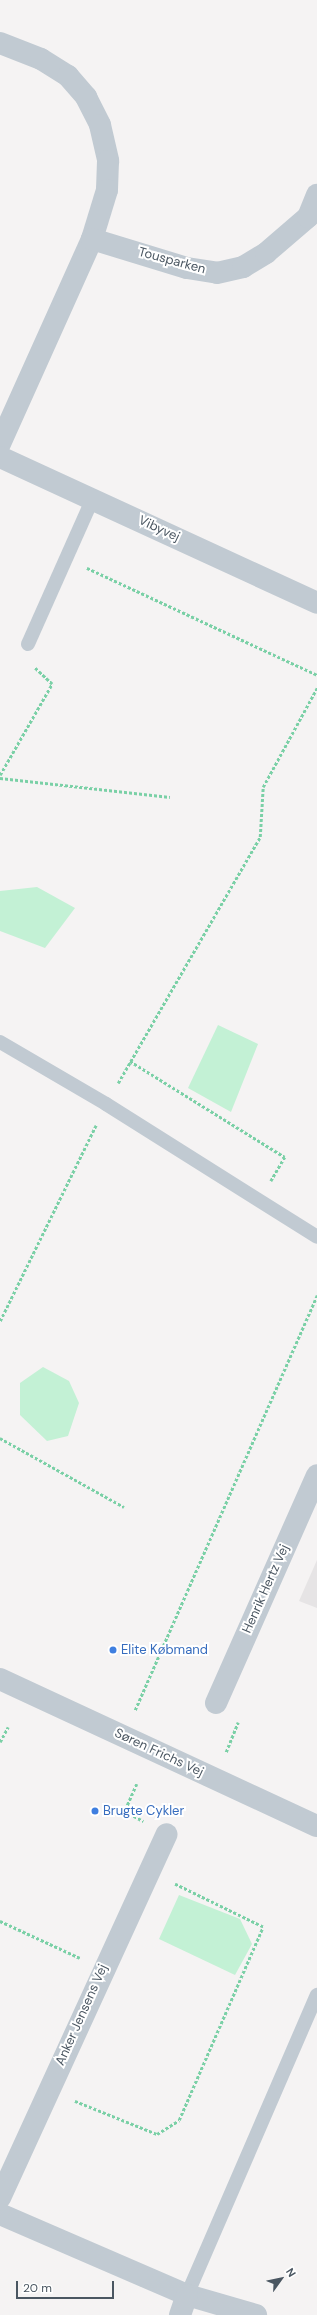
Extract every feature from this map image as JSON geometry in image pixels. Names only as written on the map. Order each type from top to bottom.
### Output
[{"type":"street","points":[[0,43],[41,59],[68,76],[86,97],[100,125],[108,161],[107,190],[92,239],[0,444]]},
{"type":"street","name":"Tousparken","points":[[92,239],[187,268],[217,273],[243,267],[266,253],[308,217],[317,196]]},
{"type":"street","name":"Vibyvej","points":[[0,457],[94,498],[317,603]]},
{"type":"street","name":"Henrik Hertz Vej","points":[[216,1703],[317,1476]]},
{"type":"street","name":"Søren Frichs Vej","points":[[0,1679],[317,1826]]},
{"type":"street","name":"Anker Jensens Vej","points":[[0,2198],[103,1968],[167,1834]]},
{"type":"street","points":[[0,2214],[187,2295],[256,2315]]},
{"type":"street","points":[[180,2315],[187,2295]]},
{"type":"lane","points":[[28,644],[94,498]]},
{"type":"lane","points":[[0,1042],[106,1104],[317,1237]]},
{"type":"lane","points":[[187,2295],[317,1995]]},
{"type":"path","points":[[66,558],[317,675]]},
{"type":"path","points":[[28,644],[33,666],[52,684],[0,776],[170,797]]},
{"type":"path","points":[[0,1322],[106,1104],[260,837],[263,788],[317,688]]},
{"type":"path","points":[[130,1061],[285,1157],[260,1201]]},
{"type":"path","points":[[123,1736],[317,1296]]},
{"type":"path","points":[[0,1438],[124,1507]]},
{"type":"path","points":[[214,1779],[239,1720],[216,1703]]},
{"type":"path","points":[[0,1742],[8,1726]]},
{"type":"path","points":[[125,1811],[137,1784]]},
{"type":"path","points":[[48,2090],[157,2134],[179,2120],[263,1926],[149,1871]]},
{"type":"path","points":[[0,1921],[103,1968]]},
{"type":"shaded area","points":[[317,1560],[317,1608],[299,1601]]},
{"type":"green space","points":[[37,887],[75,908],[45,948],[0,931],[0,891]]},
{"type":"green space","points":[[218,1025],[258,1044],[231,1112],[188,1088]]},
{"type":"green space","points":[[43,1367],[69,1381],[79,1403],[68,1436],[47,1441],[20,1415],[20,1383]]},
{"type":"green space","points":[[179,1895],[240,1919],[252,1944],[235,1975],[159,1939]]},
{"type":"place","name":"Elite Købmand","points":[[113,1650]]},
{"type":"place","name":"Brugte Cykler","points":[[95,1811]]}]
